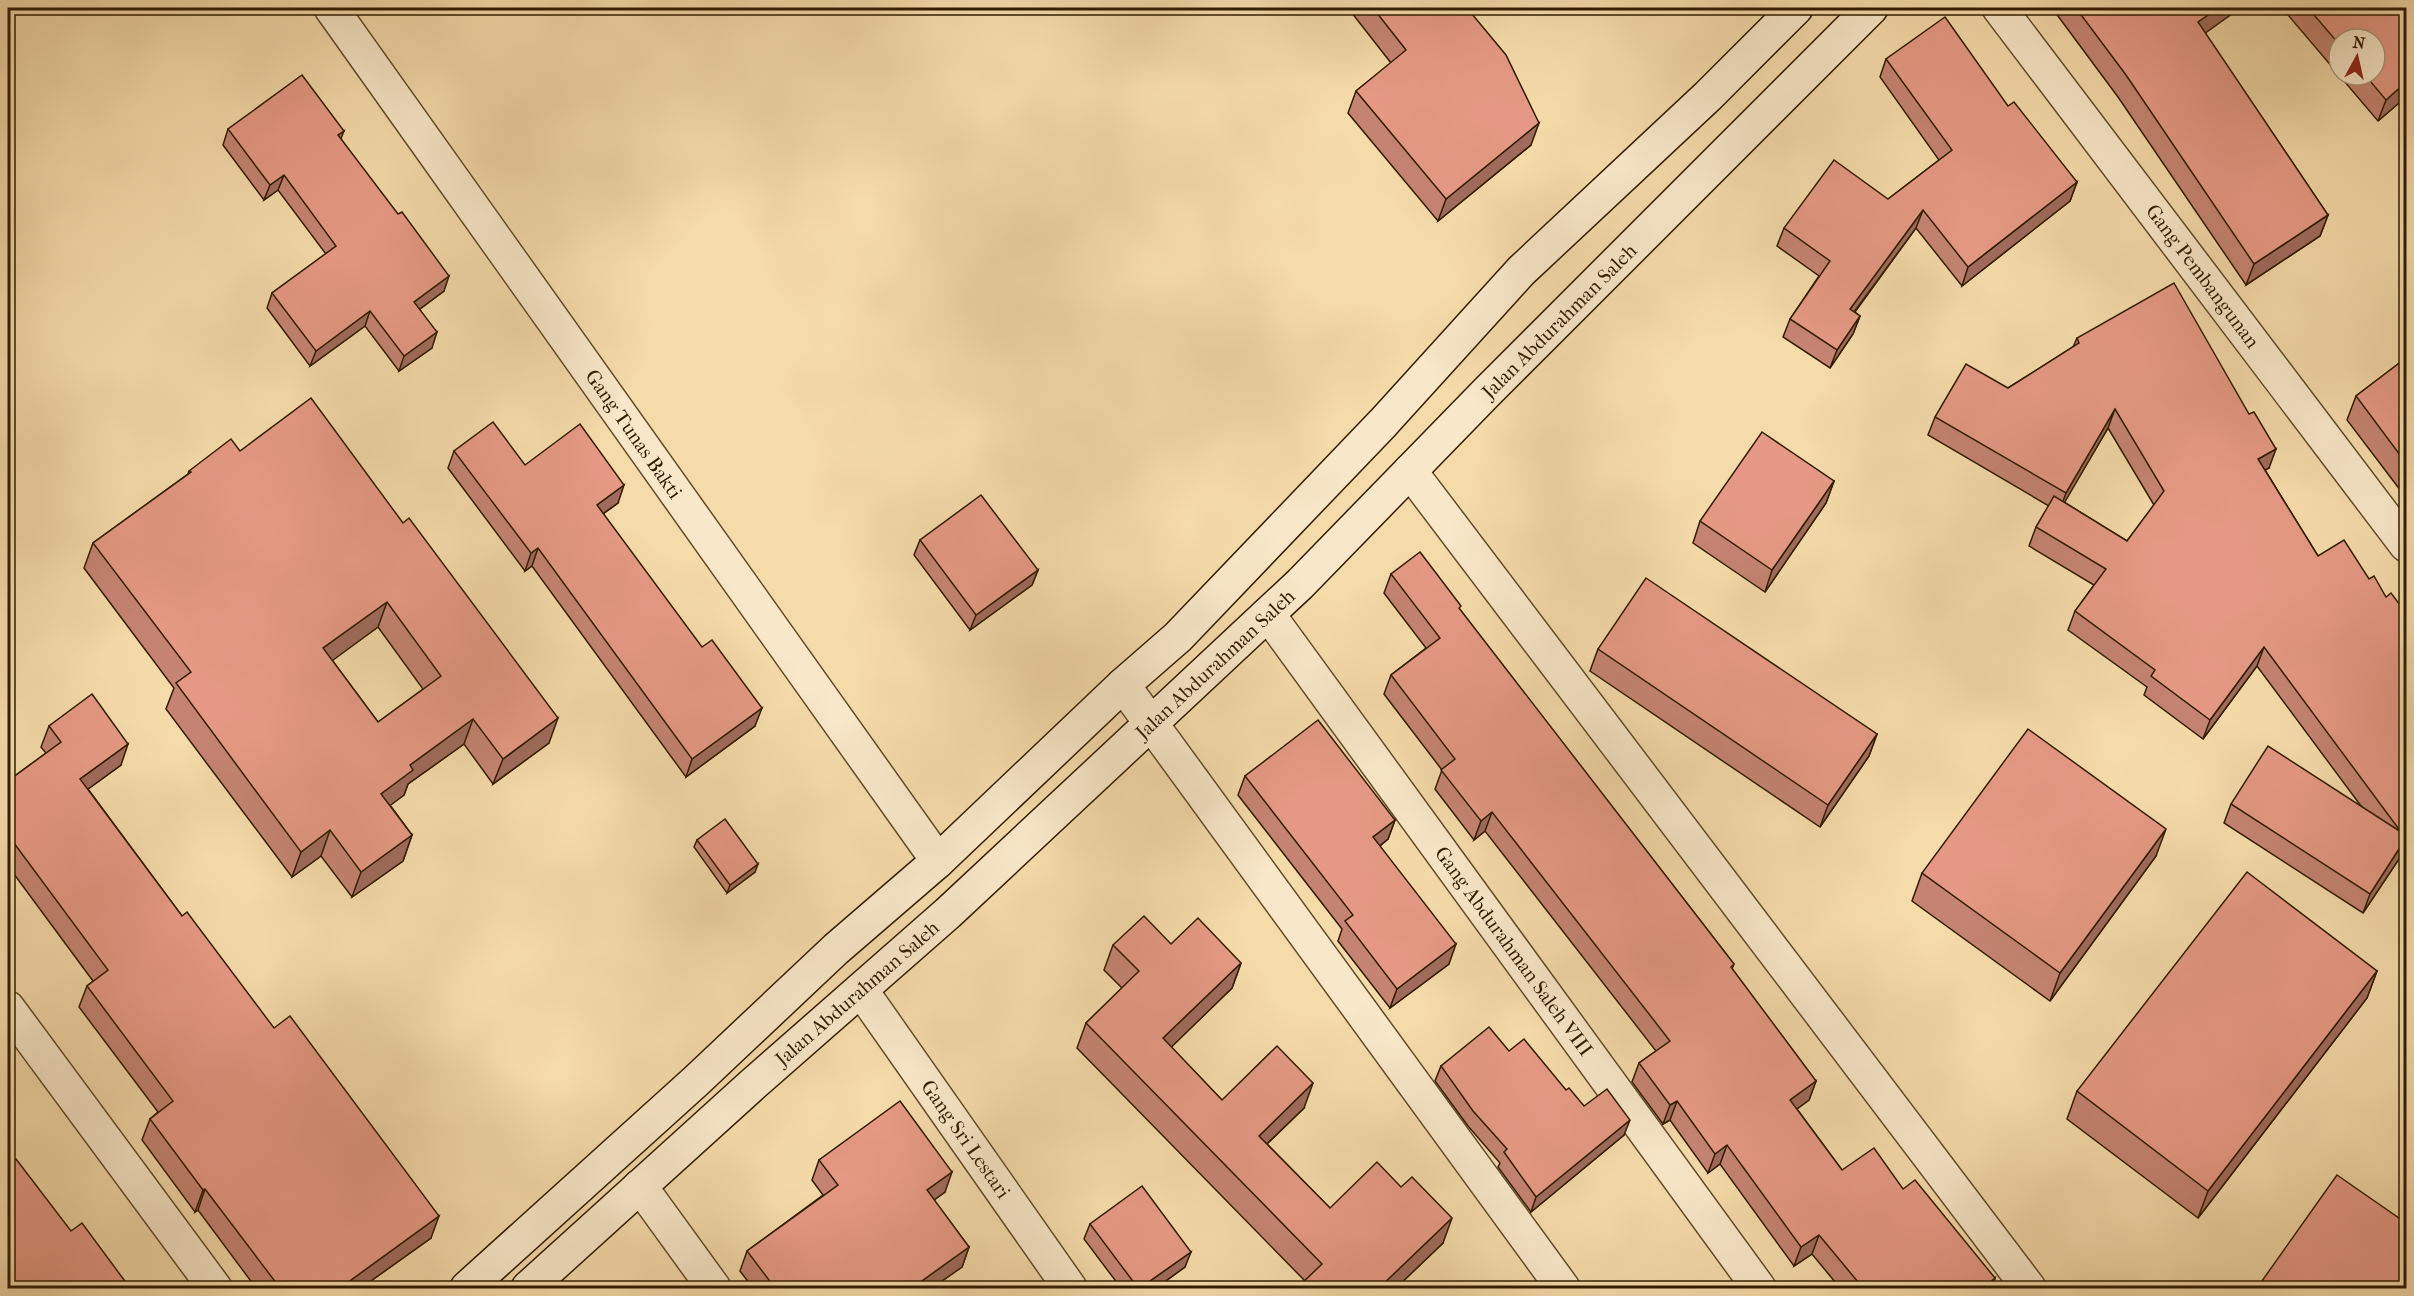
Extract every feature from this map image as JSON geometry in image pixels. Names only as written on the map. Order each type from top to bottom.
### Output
[{"type":"street","name":"Gang Tunas Bakti","points":[[331,8],[938,861]]},
{"type":"street","points":[[467,1288],[696,1081],[836,949],[938,861],[1194,620],[1383,423],[1521,271],[1708,96],[1796,8]]},
{"type":"street","name":"Jalan Abdurahman Saleh","points":[[528,1288],[948,913],[1300,585],[1410,471],[1871,8]]},
{"type":"street","name":"Gang Pembangunan","points":[[1999,8],[2406,544]]},
{"type":"street","points":[[1410,471],[2029,1288]]},
{"type":"street","name":"Gang Abdurahman Saleh VIII","points":[[1268,614],[1759,1288]]},
{"type":"street","points":[[1123,685],[1563,1288]]},
{"type":"street","name":"Gang Sri Lestari","points":[[861,990],[1070,1288]]},
{"type":"street","points":[[8,1008],[215,1288]]},
{"type":"street","points":[[640,1186],[714,1288]]},
{"type":"building","points":[[1373,8],[1467,8],[1506,55],[1539,123],[1446,199],[1356,91],[1406,50]]},
{"type":"building","points":[[2076,8],[2218,8],[2198,22],[2328,215],[2254,264],[2126,75]]},
{"type":"building","points":[[2308,8],[2406,8],[2406,82],[2386,100],[2375,87],[2387,87],[2387,27],[2327,27],[2327,30]]},
{"type":"building","points":[[1945,17],[2008,106],[2014,102],[2077,182],[1968,267],[1923,210],[1850,309],[1860,316],[1837,350],[1790,319],[1830,261],[1784,228],[1834,160],[1888,199],[1952,150],[1886,59]]},
{"type":"building","points":[[302,75],[344,131],[338,135],[398,214],[402,212],[449,276],[414,302],[437,332],[404,356],[370,311],[316,351],[272,293],[336,246],[284,175],[270,185],[228,129]]},
{"type":"building","points":[[2174,283],[2249,414],[2254,412],[2276,449],[2258,459],[2318,556],[2344,540],[2369,579],[2374,576],[2386,597],[2391,593],[2406,613],[2406,838],[2370,894],[2231,804],[2268,746],[2401,832],[2264,647],[2210,720],[2151,676],[2155,670],[2075,611],[2106,569],[2036,527],[2054,496],[2127,541],[2164,491],[2115,409],[2066,493],[1935,417],[1966,364],[2008,388],[2079,343],[2077,338]]},
{"type":"building","points":[[2406,358],[2406,463],[2356,396]]},
{"type":"building","points":[[311,398],[403,523],[409,518],[558,718],[503,759],[473,719],[410,765],[413,770],[381,794],[412,835],[361,872],[330,830],[301,852],[176,683],[191,672],[93,543],[191,472],[189,471],[231,439],[240,451]],"holes":[[[387,602],[441,676],[378,722],[323,648]]]},
{"type":"building","points":[[493,422],[525,465],[580,424],[624,485],[597,505],[702,647],[712,640],[762,708],[692,759],[538,548],[531,553],[454,451]]},
{"type":"building","points":[[1762,432],[1834,481],[1772,570],[1700,521]]},
{"type":"building","points":[[981,495],[1038,570],[976,615],[920,540]]},
{"type":"building","points":[[1420,552],[1461,606],[1459,608],[1734,964],[1731,967],[1816,1081],[1790,1100],[1842,1170],[1874,1148],[1903,1189],[1915,1180],[1995,1278],[1983,1288],[1863,1288],[1819,1235],[1801,1247],[1727,1145],[1715,1154],[1677,1101],[1670,1105],[1639,1063],[1670,1041],[1492,812],[1481,821],[1441,770],[1455,759],[1391,675],[1440,638],[1391,574]]},
{"type":"building","points":[[1646,578],[1877,734],[1828,805],[1598,649]]},
{"type":"building","points":[[92,694],[128,744],[80,779],[182,916],[187,912],[274,1028],[290,1016],[439,1216],[340,1288],[280,1288],[150,1119],[173,1101],[87,986],[108,970],[8,835],[8,781],[61,742],[49,726]]},
{"type":"building","points":[[1318,720],[1395,820],[1373,837],[1456,944],[1397,989],[1345,921],[1353,915],[1245,776]]},
{"type":"building","points":[[2028,729],[2166,829],[2060,973],[1922,873]]},
{"type":"building","points":[[725,819],[758,864],[730,885],[697,840]]},
{"type":"building","points":[[2247,872],[2377,971],[2208,1191],[2077,1091]]},
{"type":"building","points":[[1144,916],[1171,944],[1198,918],[1241,963],[1163,1038],[1222,1100],[1277,1046],[1313,1083],[1259,1136],[1330,1208],[1377,1162],[1401,1187],[1412,1177],[1452,1218],[1379,1288],[1297,1288],[1322,1264],[1086,1023],[1139,971],[1113,945]]},
{"type":"building","points":[[1489,1027],[1509,1051],[1524,1039],[1566,1090],[1569,1088],[1584,1106],[1607,1089],[1630,1120],[1536,1197],[1504,1152],[1507,1149],[1473,1111],[1441,1066]]},
{"type":"building","points":[[900,1101],[952,1172],[927,1190],[969,1247],[912,1288],[775,1288],[747,1251],[838,1185],[819,1160]]},
{"type":"building","points":[[16,1159],[71,1231],[82,1223],[130,1288],[8,1288],[8,1165]]},
{"type":"building","points":[[2337,1175],[2406,1223],[2406,1288],[2257,1288]]},
{"type":"building","points":[[1142,1186],[1191,1252],[1138,1288],[1090,1224]]}]
